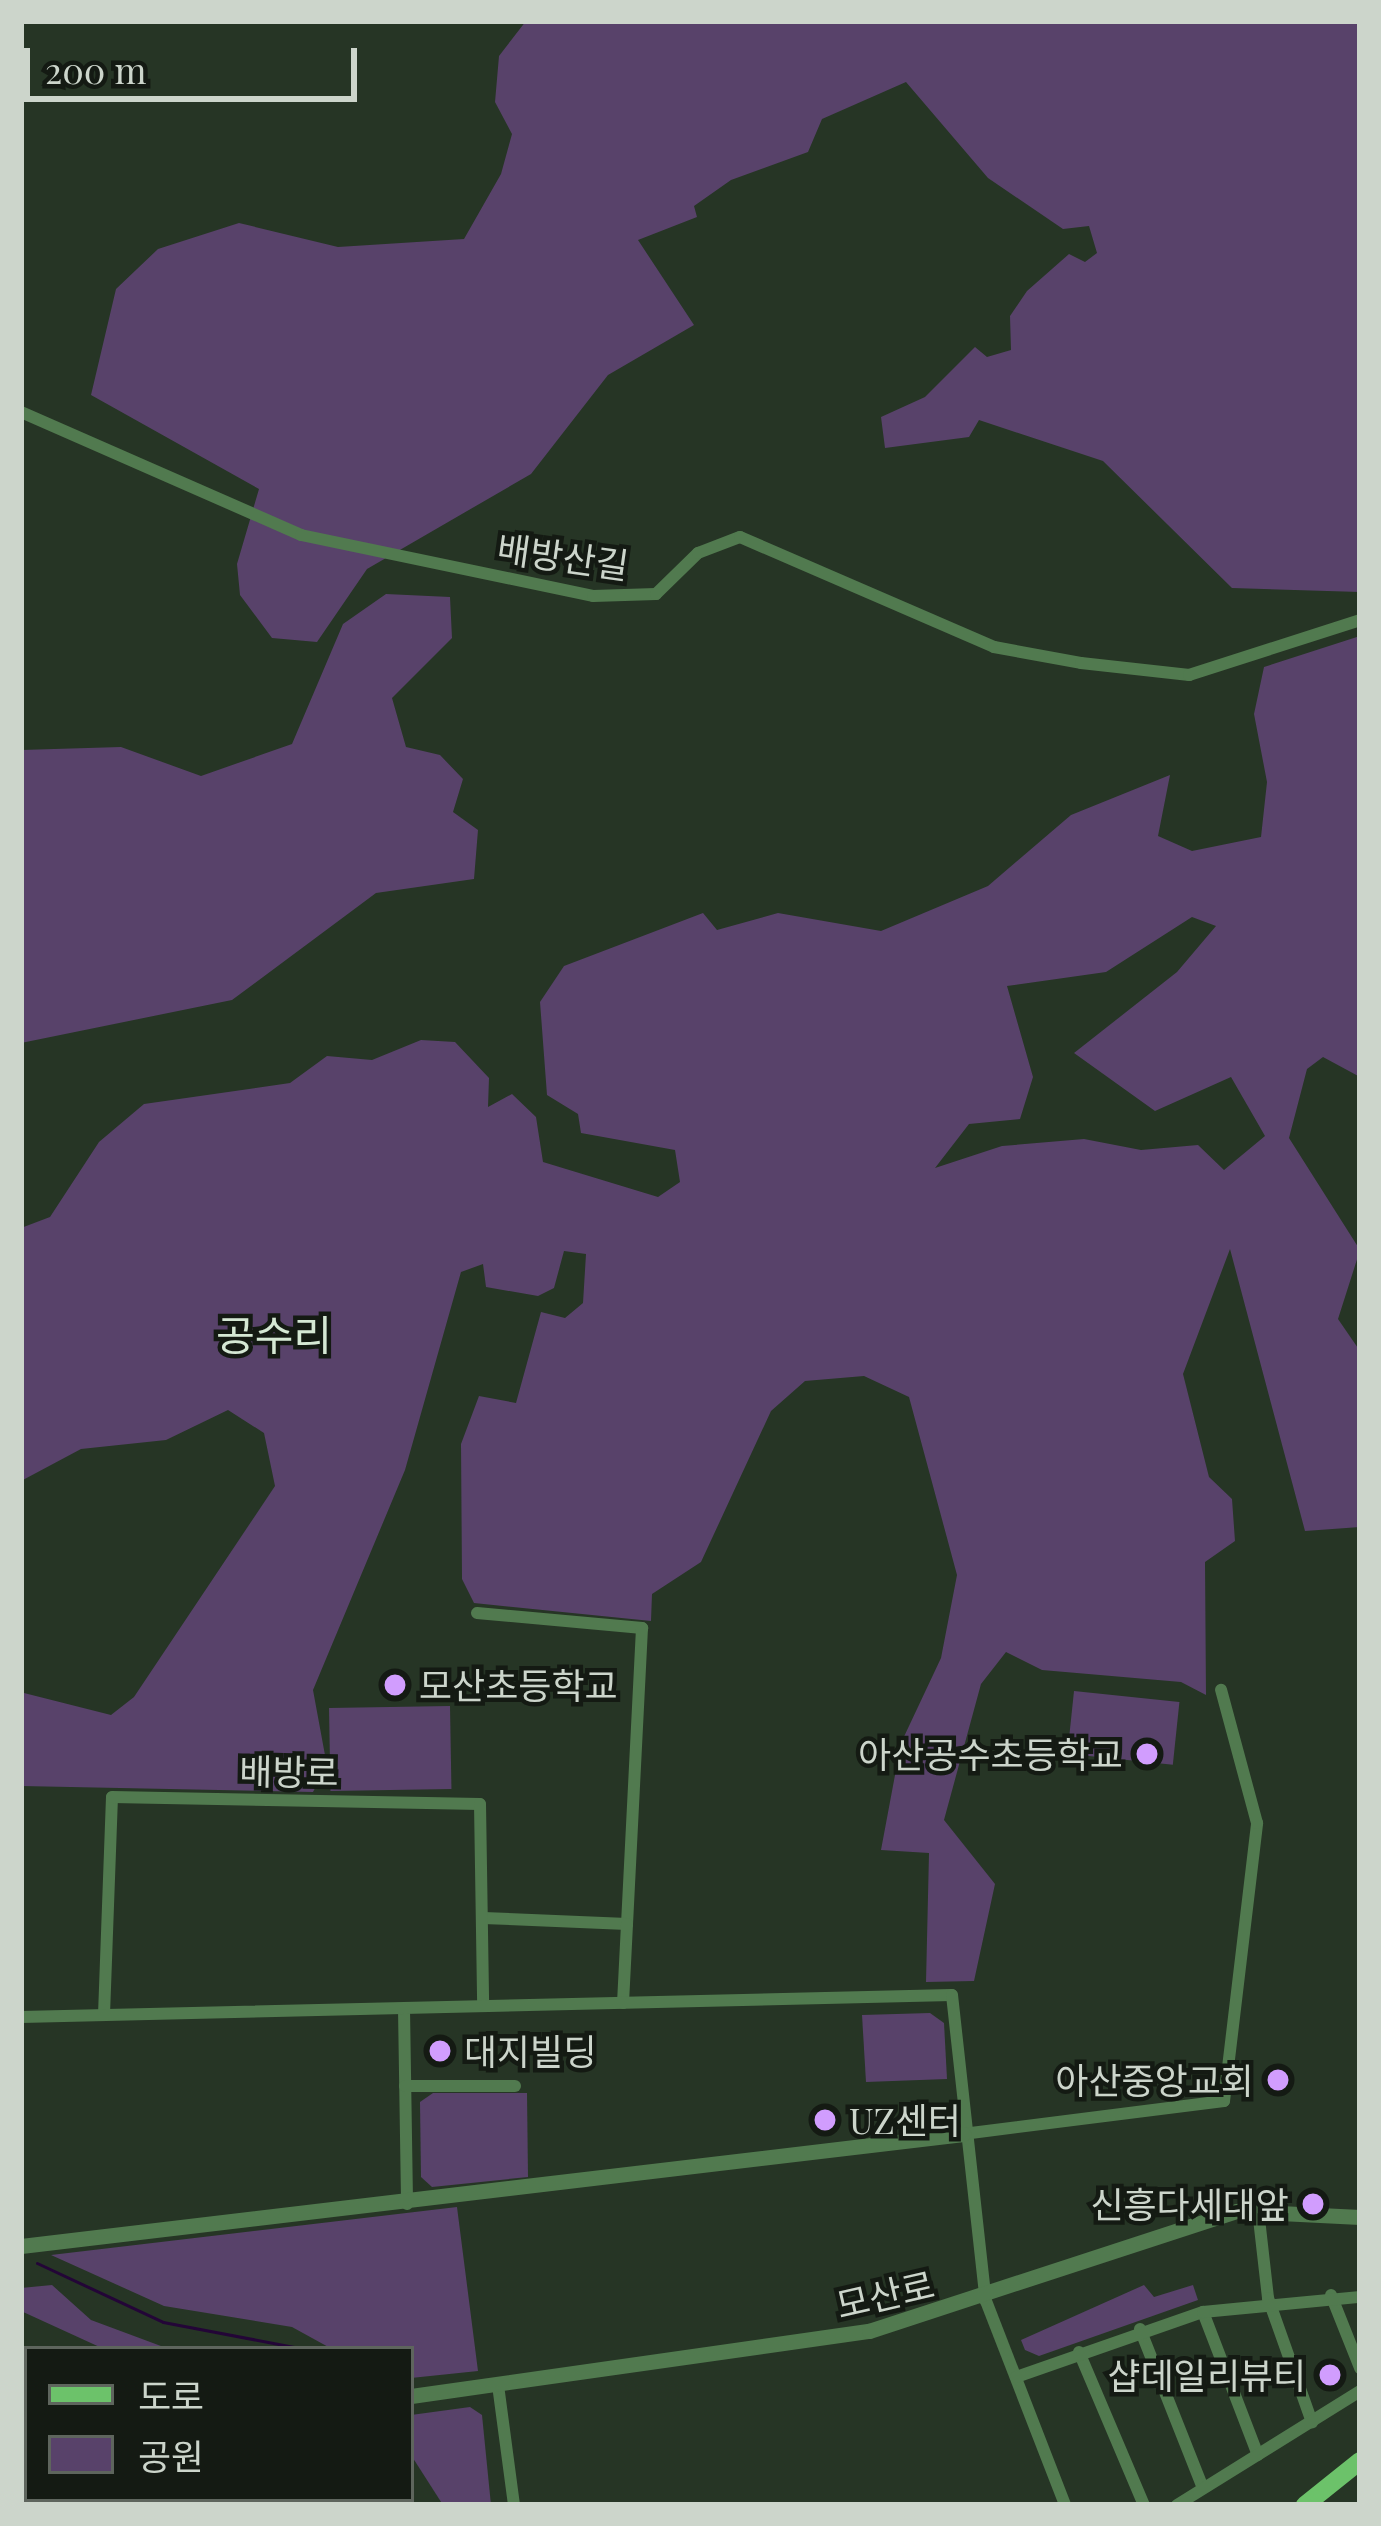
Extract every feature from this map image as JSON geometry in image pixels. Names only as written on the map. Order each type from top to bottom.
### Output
[{"type":"main road","points":[[1304,2505],[1360,2461]]},
{"type":"street","name":"배방산길","points":[[21,412],[301,535],[593,596],[656,594],[698,553],[740,537],[994,647],[1082,663],[1190,675],[1360,620]]},
{"type":"street","points":[[477,1613],[642,1628],[623,2003]]},
{"type":"street","points":[[21,2246],[407,2204],[1225,2102],[1257,1823],[1221,1690]]},
{"type":"street","name":"배방로","points":[[104,2015],[112,1797],[480,1804],[483,2006]]},
{"type":"street","points":[[483,1918],[627,1924]]},
{"type":"street","points":[[21,2017],[952,1994],[963,2134],[986,2301],[1065,2505]]},
{"type":"street","points":[[404,2008],[407,2204]]},
{"type":"street","points":[[405,2086],[515,2086]]},
{"type":"street","points":[[1258,2210],[1268,2298],[1312,2422]]},
{"type":"street","name":"모산로","points":[[414,2396],[869,2331],[986,2301],[1137,2237],[1258,2210],[1360,2217]]},
{"type":"street","points":[[1331,2295],[1360,2368]]},
{"type":"street","points":[[1016,2377],[1140,2329],[1203,2312],[1268,2298],[1360,2297]]},
{"type":"street","points":[[1203,2312],[1258,2455]]},
{"type":"street","points":[[1140,2329],[1203,2488]]},
{"type":"street","points":[[1078,2353],[1144,2505]]},
{"type":"street","points":[[498,2385],[514,2505]]},
{"type":"street","points":[[1178,2505],[1360,2391]]},
{"type":"green space","points":[[526,21],[1360,21],[1360,592],[1232,588],[1103,461],[979,420],[969,437],[885,448],[881,417],[925,397],[975,347],[987,357],[1011,350],[1010,316],[1027,291],[1069,254],[1085,262],[1097,253],[1089,226],[1063,229],[988,178],[906,82],[822,119],[808,152],[731,180],[694,206],[697,217],[638,240],[694,325],[608,375],[531,474],[367,569],[317,642],[272,638],[240,595],[237,564],[259,489],[91,395],[116,289],[158,249],[239,223],[338,247],[464,239],[501,174],[512,134],[495,102],[499,56]]},
{"type":"green space","points":[[386,594],[450,597],[452,638],[392,698],[406,747],[440,755],[463,779],[453,812],[478,830],[474,879],[376,893],[232,1000],[21,1043],[21,750],[121,747],[201,776],[292,744],[343,624]]},
{"type":"green space","points":[[1360,636],[1360,1077],[1323,1057],[1307,1069],[1289,1138],[1360,1250],[1338,1319],[1360,1351],[1360,1527],[1305,1531],[1230,1249],[1183,1374],[1209,1477],[1232,1499],[1235,1541],[1205,1562],[1206,1695],[1181,1682],[1042,1670],[1006,1652],[981,1684],[944,1820],[995,1884],[974,1981],[926,1982],[929,1853],[881,1850],[901,1743],[941,1658],[957,1575],[909,1397],[864,1376],[805,1381],[771,1411],[701,1562],[652,1594],[651,1621],[474,1603],[462,1579],[461,1444],[479,1396],[516,1403],[541,1312],[565,1318],[583,1303],[586,1254],[564,1251],[554,1288],[538,1296],[486,1287],[483,1264],[461,1272],[405,1470],[313,1690],[327,1766],[313,1792],[21,1786],[24,1693],[111,1715],[134,1697],[275,1486],[264,1433],[228,1410],[166,1440],[81,1449],[21,1481],[21,1228],[50,1217],[99,1142],[144,1104],[290,1083],[327,1056],[372,1060],[421,1040],[455,1042],[489,1078],[488,1107],[512,1094],[536,1117],[543,1162],[658,1197],[680,1182],[675,1150],[581,1133],[578,1114],[547,1095],[540,1002],[564,966],[703,913],[717,930],[778,913],[881,931],[988,886],[1071,815],[1170,775],[1158,836],[1192,851],[1261,837],[1267,782],[1254,714],[1264,667]],"holes":[[[1192,917],[1216,926],[1177,972],[1074,1053],[1155,1111],[1231,1077],[1265,1136],[1224,1170],[1198,1145],[1141,1150],[1084,1139],[1002,1146],[935,1168],[969,1124],[1020,1119],[1033,1077],[1007,986],[1106,972]]]},
{"type":"green space","points":[[1074,1691],[1179,1702],[1173,1765],[1067,1754]]},
{"type":"green space","points":[[450,1706],[451,1789],[330,1791],[329,1708]]},
{"type":"green space","points":[[930,2013],[944,2023],[947,2079],[866,2082],[862,2015]]},
{"type":"green space","points":[[433,2093],[527,2093],[528,2177],[432,2187],[421,2177],[420,2102]]},
{"type":"green space","points":[[457,2207],[478,2371],[414,2378],[414,2346],[327,2346],[292,2327],[164,2306],[51,2255]]},
{"type":"green space","points":[[52,2285],[91,2320],[161,2346],[97,2346],[21,2311],[21,2288]]},
{"type":"green space","points":[[1144,2285],[1154,2297],[1193,2285],[1198,2300],[1039,2356],[1025,2350],[1021,2340]]},
{"type":"green space","points":[[470,2407],[482,2415],[491,2505],[443,2505],[414,2460],[414,2415]]},
{"type":"waterway","points":[[37,2263],[163,2322],[288,2346]]},
{"type":"place","name":"모산초등학교","points":[[395,1685]]},
{"type":"place","name":"아산공수초등학교","points":[[1147,1754]]},
{"type":"place","name":"대지빌딩","points":[[440,2051]]},
{"type":"place","name":"아산중앙교회","points":[[1278,2080]]},
{"type":"place","name":"UZ센터","points":[[825,2120]]},
{"type":"place","name":"신흥다세대앞","points":[[1313,2204]]},
{"type":"place","name":"샵데일리뷰티","points":[[1330,2375]]},
{"type":"district","name":"공수리","points":[[274,1334]]}]
